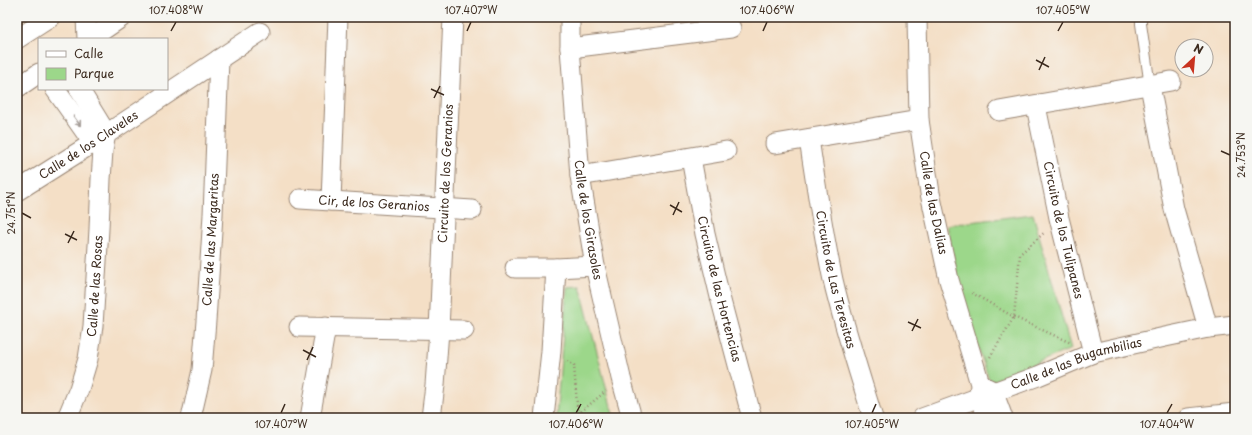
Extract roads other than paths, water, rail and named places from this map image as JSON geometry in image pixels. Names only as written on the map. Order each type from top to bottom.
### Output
[{"type":"street","points":[[17,39],[51,17]]},
{"type":"street","points":[[86,17],[88,38]]},
{"type":"street","points":[[90,38],[122,17]]},
{"type":"street","points":[[331,201],[338,17]]},
{"type":"street","name":"Circuito de los Geranios","points":[[431,418],[439,330],[453,17]]},
{"type":"street","name":"Calle de los Girasoles","points":[[570,17],[570,48],[580,176],[595,266],[621,378],[632,418]]},
{"type":"street","name":"Calle de las Dalias","points":[[917,17],[919,120],[930,193],[949,280],[983,387],[987,418]]},
{"type":"street","points":[[570,48],[681,26],[731,28]]},
{"type":"street","name":"Calle de los Claveles","points":[[17,191],[101,142],[260,32]]},
{"type":"street","name":"Calle de las Margaritas","points":[[191,418],[202,370],[206,321],[219,59]]},
{"type":"street","points":[[17,88],[38,74]]},
{"type":"street","points":[[999,111],[1036,106],[1171,81]]},
{"type":"street","points":[[1150,86],[1174,210],[1208,328]]},
{"type":"street","points":[[56,90],[101,142]]},
{"type":"street","points":[[79,90],[101,142]]},
{"type":"street","name":"Circuito de los Tulipanes","points":[[1036,106],[1059,218],[1093,353]]},
{"type":"street","points":[[775,144],[919,120]]},
{"type":"street","name":"Circuito de Las Teresitas","points":[[809,139],[821,218],[833,280],[847,333],[873,418]]},
{"type":"street","name":"Calle de las Rosas","points":[[67,418],[79,389],[88,359],[92,326],[101,142]]},
{"type":"street","points":[[580,176],[726,152]]},
{"type":"street","name":"Circuito de las Hortencias","points":[[691,158],[720,297],[752,418]]},
{"type":"street","name":"Cir, de los Geranios","points":[[300,199],[472,210]]},
{"type":"street","points":[[515,268],[595,266]]},
{"type":"street","points":[[544,418],[551,351],[556,268]]},
{"type":"street","name":"Calle de las Bugambilias","points":[[922,418],[983,387],[1038,376],[1093,353],[1208,328],[1235,325]]},
{"type":"street","points":[[299,327],[464,330]]},
{"type":"street","points":[[310,418],[326,327]]},
{"type":"street","name":"Calle de las Dalias","points":[[983,387],[1003,418]]},
{"type":"street","points":[[1188,418],[1235,413]]},
{"type":"lane","points":[[1141,17],[1150,86]]}]
